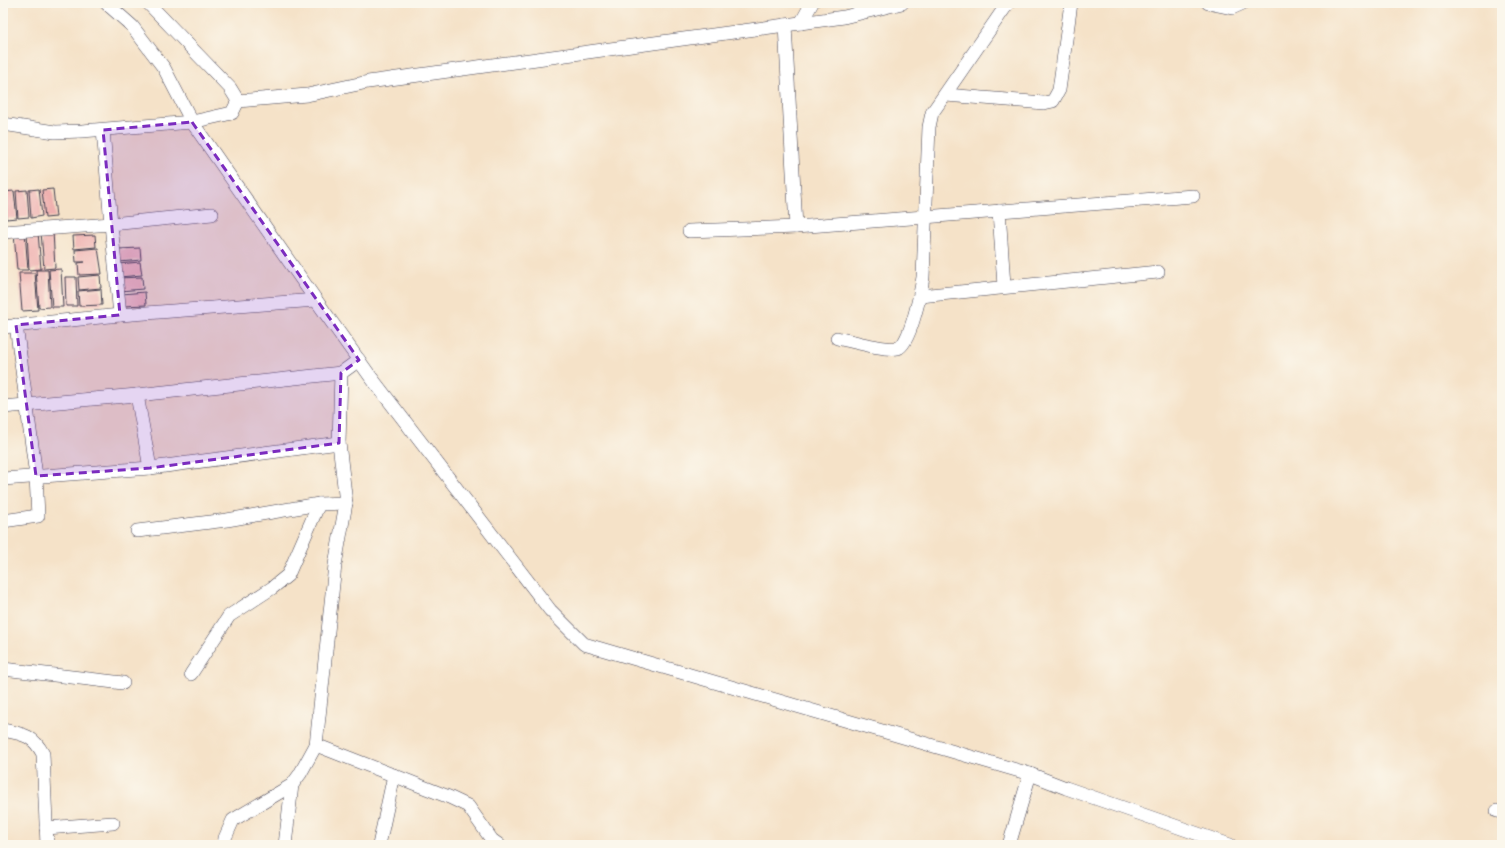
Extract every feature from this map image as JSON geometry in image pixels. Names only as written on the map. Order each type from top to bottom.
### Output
[{"type":"street","points":[[106,3],[132,26],[164,68],[192,122],[359,360],[550,610],[584,644],[1030,774],[1230,845]]},
{"type":"street","points":[[148,3],[230,88],[235,107]]},
{"type":"street","points":[[3,124],[56,132],[103,130],[192,122],[216,117],[235,107],[307,95],[368,82],[844,17],[902,3]]},
{"type":"street","points":[[837,338],[889,349],[899,348],[906,342],[920,296],[923,278],[930,127],[932,113],[946,96],[1008,3]]},
{"type":"street","points":[[946,96],[1044,103],[1053,101],[1059,90],[1071,3]]},
{"type":"street","points":[[1208,3],[1232,8],[1243,3]]},
{"type":"street","points":[[801,23],[807,5]]},
{"type":"street","points":[[785,25],[796,227]]},
{"type":"street","points":[[103,130],[120,315]]},
{"type":"street","points":[[689,230],[796,227],[1193,196]]},
{"type":"street","points":[[999,211],[1004,286]]},
{"type":"street","points":[[3,232],[111,224],[212,214]]},
{"type":"street","points":[[920,296],[1004,286],[1158,272]]},
{"type":"street","points":[[3,521],[38,516],[36,476],[26,404],[9,326],[120,315],[316,300]]},
{"type":"street","points":[[3,407],[137,395],[341,372],[359,360]]},
{"type":"street","points":[[224,845],[225,838],[233,820],[292,785],[300,774],[316,744],[335,565],[346,502],[339,443],[341,372]]},
{"type":"street","points":[[137,395],[150,468]]},
{"type":"street","points":[[3,479],[150,468],[339,443]]},
{"type":"street","points":[[137,531],[227,520],[319,504],[346,502]]},
{"type":"street","points":[[190,674],[229,616],[272,588],[288,575],[319,504]]},
{"type":"street","points":[[3,670],[123,683]]},
{"type":"street","points":[[3,730],[29,737],[37,744],[43,754],[46,785],[47,845]]},
{"type":"street","points":[[316,744],[468,806],[492,840],[499,845]]},
{"type":"street","points":[[1009,845],[1030,774]]},
{"type":"street","points":[[379,845],[394,775]]},
{"type":"street","points":[[285,845],[292,785]]},
{"type":"street","points":[[46,828],[113,823]]},
{"type":"highlighted area","points":[[192,122],[359,360],[341,373],[339,443],[150,468],[36,476],[16,325],[120,315],[103,130]]},
{"type":"building","points":[[39,189],[42,216],[31,218],[29,190]]},
{"type":"building","points":[[53,189],[56,217],[45,218],[42,190]]},
{"type":"building","points":[[27,190],[29,217],[18,218],[16,191]]},
{"type":"building","points":[[14,191],[17,218],[6,219],[3,192]]},
{"type":"building","points":[[53,231],[55,268],[44,269],[41,232]]},
{"type":"building","points":[[25,232],[28,270],[17,270],[14,233]]},
{"type":"building","points":[[27,232],[38,232],[41,269],[29,270]]},
{"type":"building","points":[[95,235],[96,247],[74,249],[73,236]]},
{"type":"building","points":[[98,248],[102,274],[79,275],[78,263],[85,262],[76,262],[75,250]]},
{"type":"building","points":[[140,248],[141,260],[119,262],[118,249]]},
{"type":"building","points":[[140,262],[142,275],[119,277],[118,264]]},
{"type":"building","points":[[61,269],[63,307],[52,307],[49,270]]},
{"type":"building","points":[[36,270],[48,270],[50,307],[39,308]]},
{"type":"building","points":[[19,273],[35,273],[38,310],[22,311]]},
{"type":"building","points":[[100,275],[101,288],[79,290],[78,277]]},
{"type":"building","points":[[65,277],[76,277],[77,306],[66,306]]},
{"type":"building","points":[[142,277],[143,289],[120,291],[119,278]]},
{"type":"building","points":[[101,289],[102,305],[79,306],[78,291]]},
{"type":"building","points":[[145,292],[146,305],[123,306],[122,294]]}]
